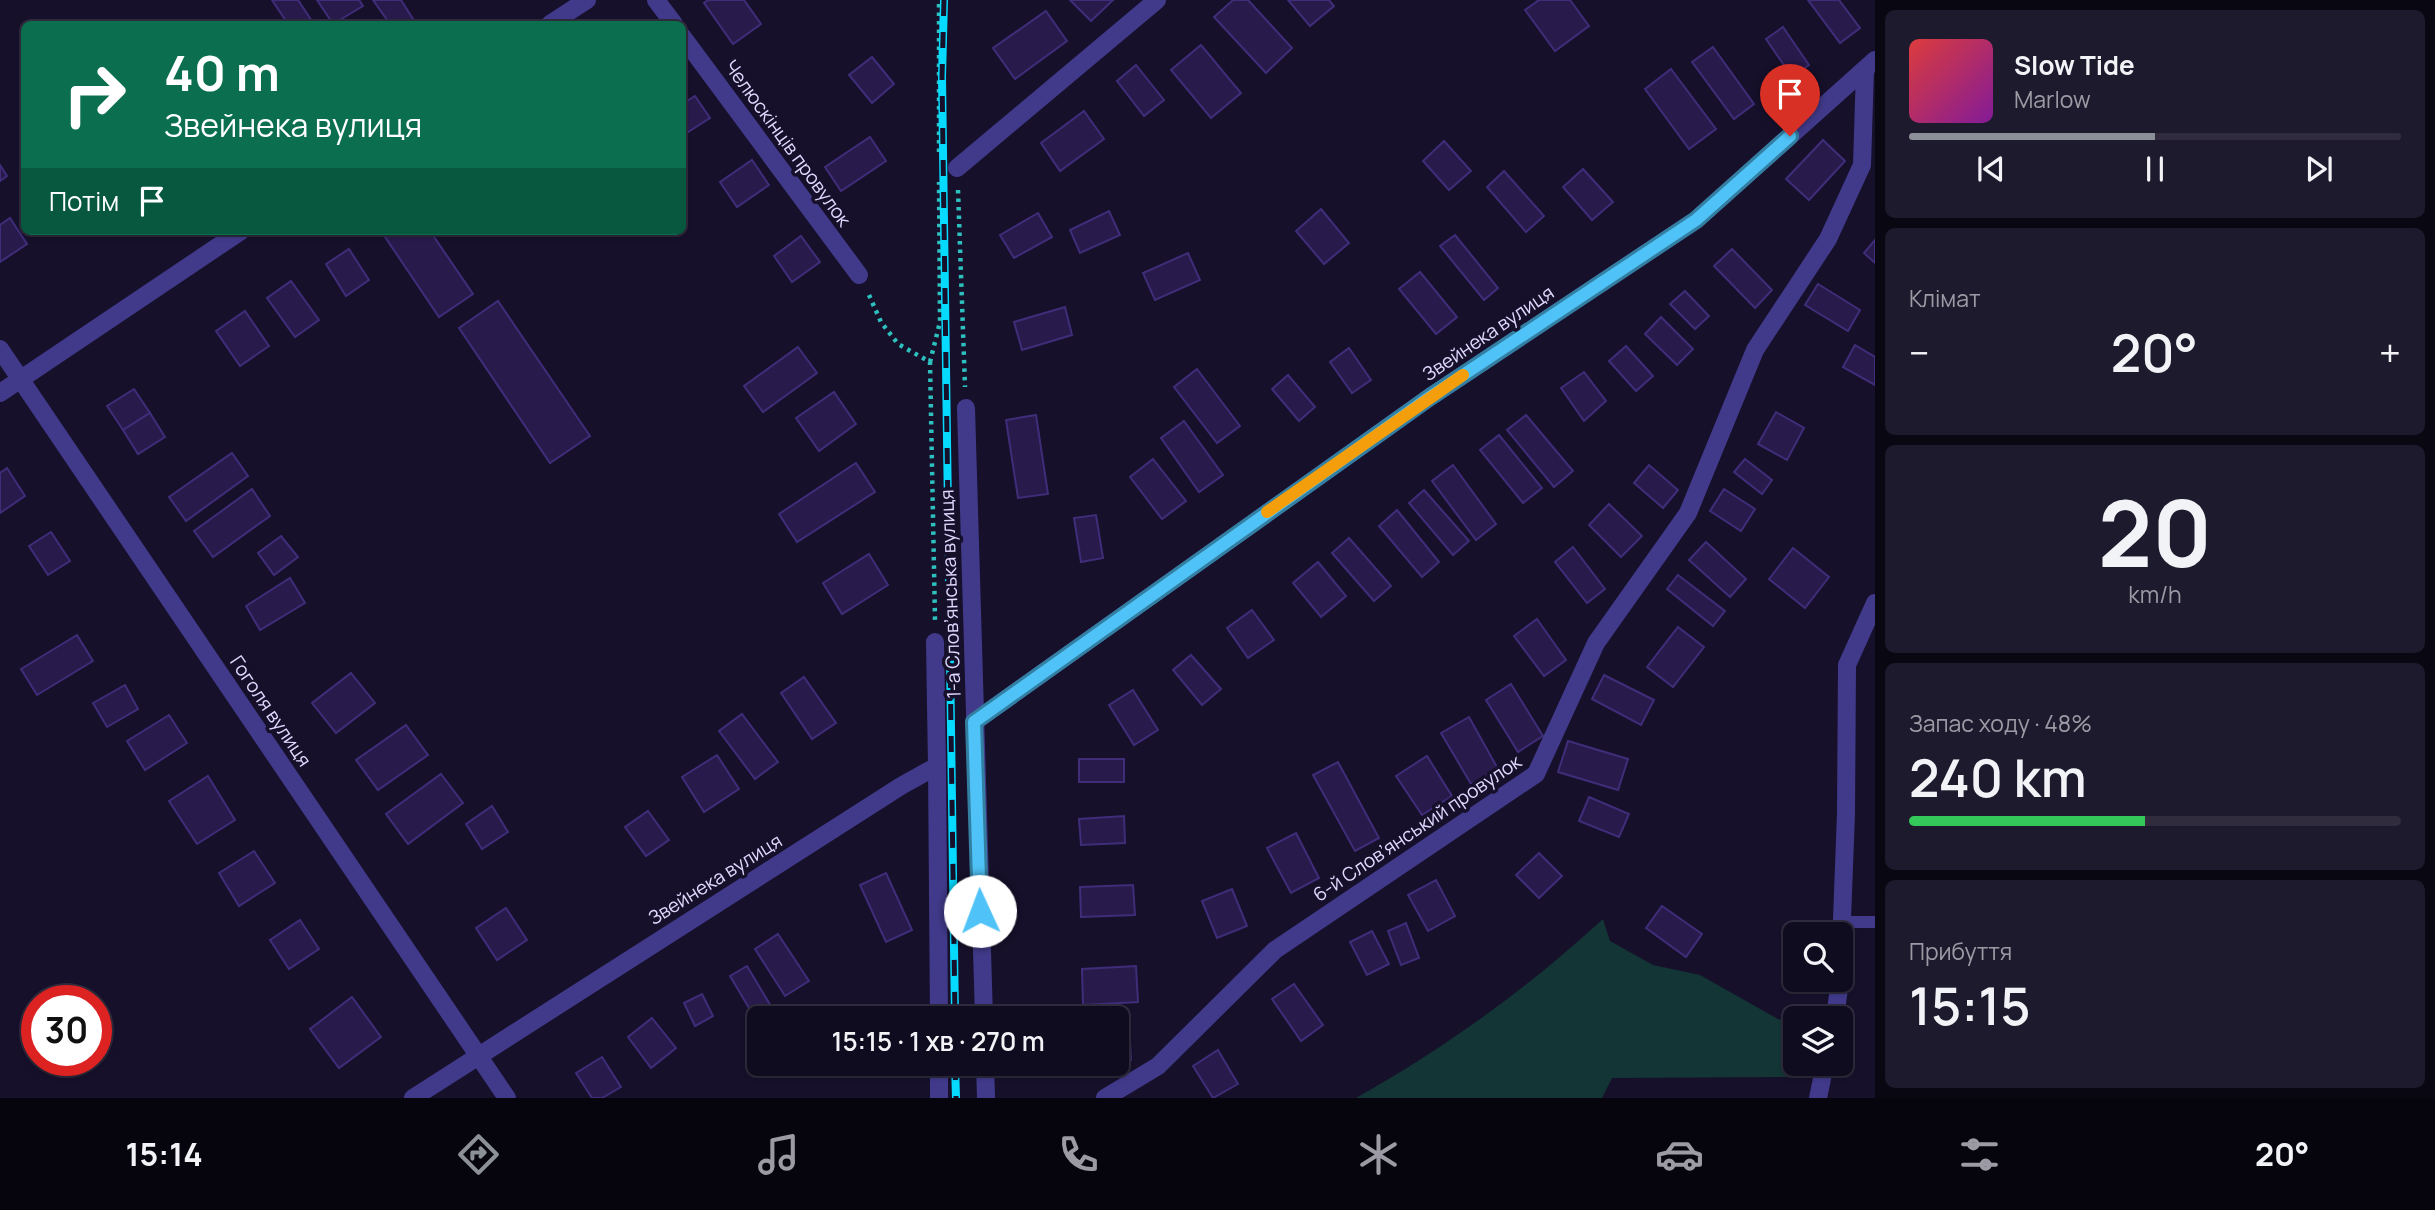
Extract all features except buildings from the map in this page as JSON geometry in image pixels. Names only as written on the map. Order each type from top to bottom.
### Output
[{"type":"street","points":[[555,21],[587,0]]},
{"type":"street","points":[[656,0],[672,21]]},
{"type":"street","points":[[957,168],[1157,0]]},
{"type":"street","name":"Челюскінців провулок","points":[[686,41],[859,275]]},
{"type":"street","name":"Звейнека вулиця","points":[[974,722],[1430,397],[1696,220],[1870,65]]},
{"type":"street","name":"6-й Слов’янський провулок","points":[[1104,1098],[1158,1066],[1275,950],[1536,774],[1596,643],[1688,513],[1755,350],[1828,239],[1861,165],[1870,65]]},
{"type":"street","points":[[0,393],[235,235]]},
{"type":"street","name":"Гоголя вулиця","points":[[0,349],[507,1098]]},
{"type":"street","name":"1-а Слов’янська вулиця","points":[[966,408],[984,1006]]},
{"type":"street","points":[[1842,922],[1847,665],[1875,603]]},
{"type":"street","points":[[935,642],[939,1006]]},
{"type":"street","name":"Звейнека вулиця","points":[[413,1098],[901,786],[937,766]]},
{"type":"street","points":[[939,1076],[939,1098]]},
{"type":"street","points":[[985,1076],[986,1098]]},
{"type":"street","points":[[1818,1098],[1823,1076]]},
{"type":"lane","points":[[1853,922],[1875,922]]},
{"type":"path","points":[[957,168],[966,408]]},
{"type":"path","points":[[859,275],[881,322],[898,344],[930,362],[935,642]]},
{"type":"green space","points":[[1603,919],[1610,941],[1653,965],[1700,975],[1783,1020],[1783,1076],[1796,1077],[1612,1078],[1602,1098],[1356,1098],[1422,1059],[1485,1016]]},
{"type":"railway","points":[[944,0],[942,77],[955,1006]]},
{"type":"railway","points":[[955,1076],[956,1098]]},
{"type":"slow traffic","points":[[1267,512],[1463,375]]},
{"type":"route","points":[[980,911],[974,722],[1430,397],[1696,220],[1790,136]]}]
